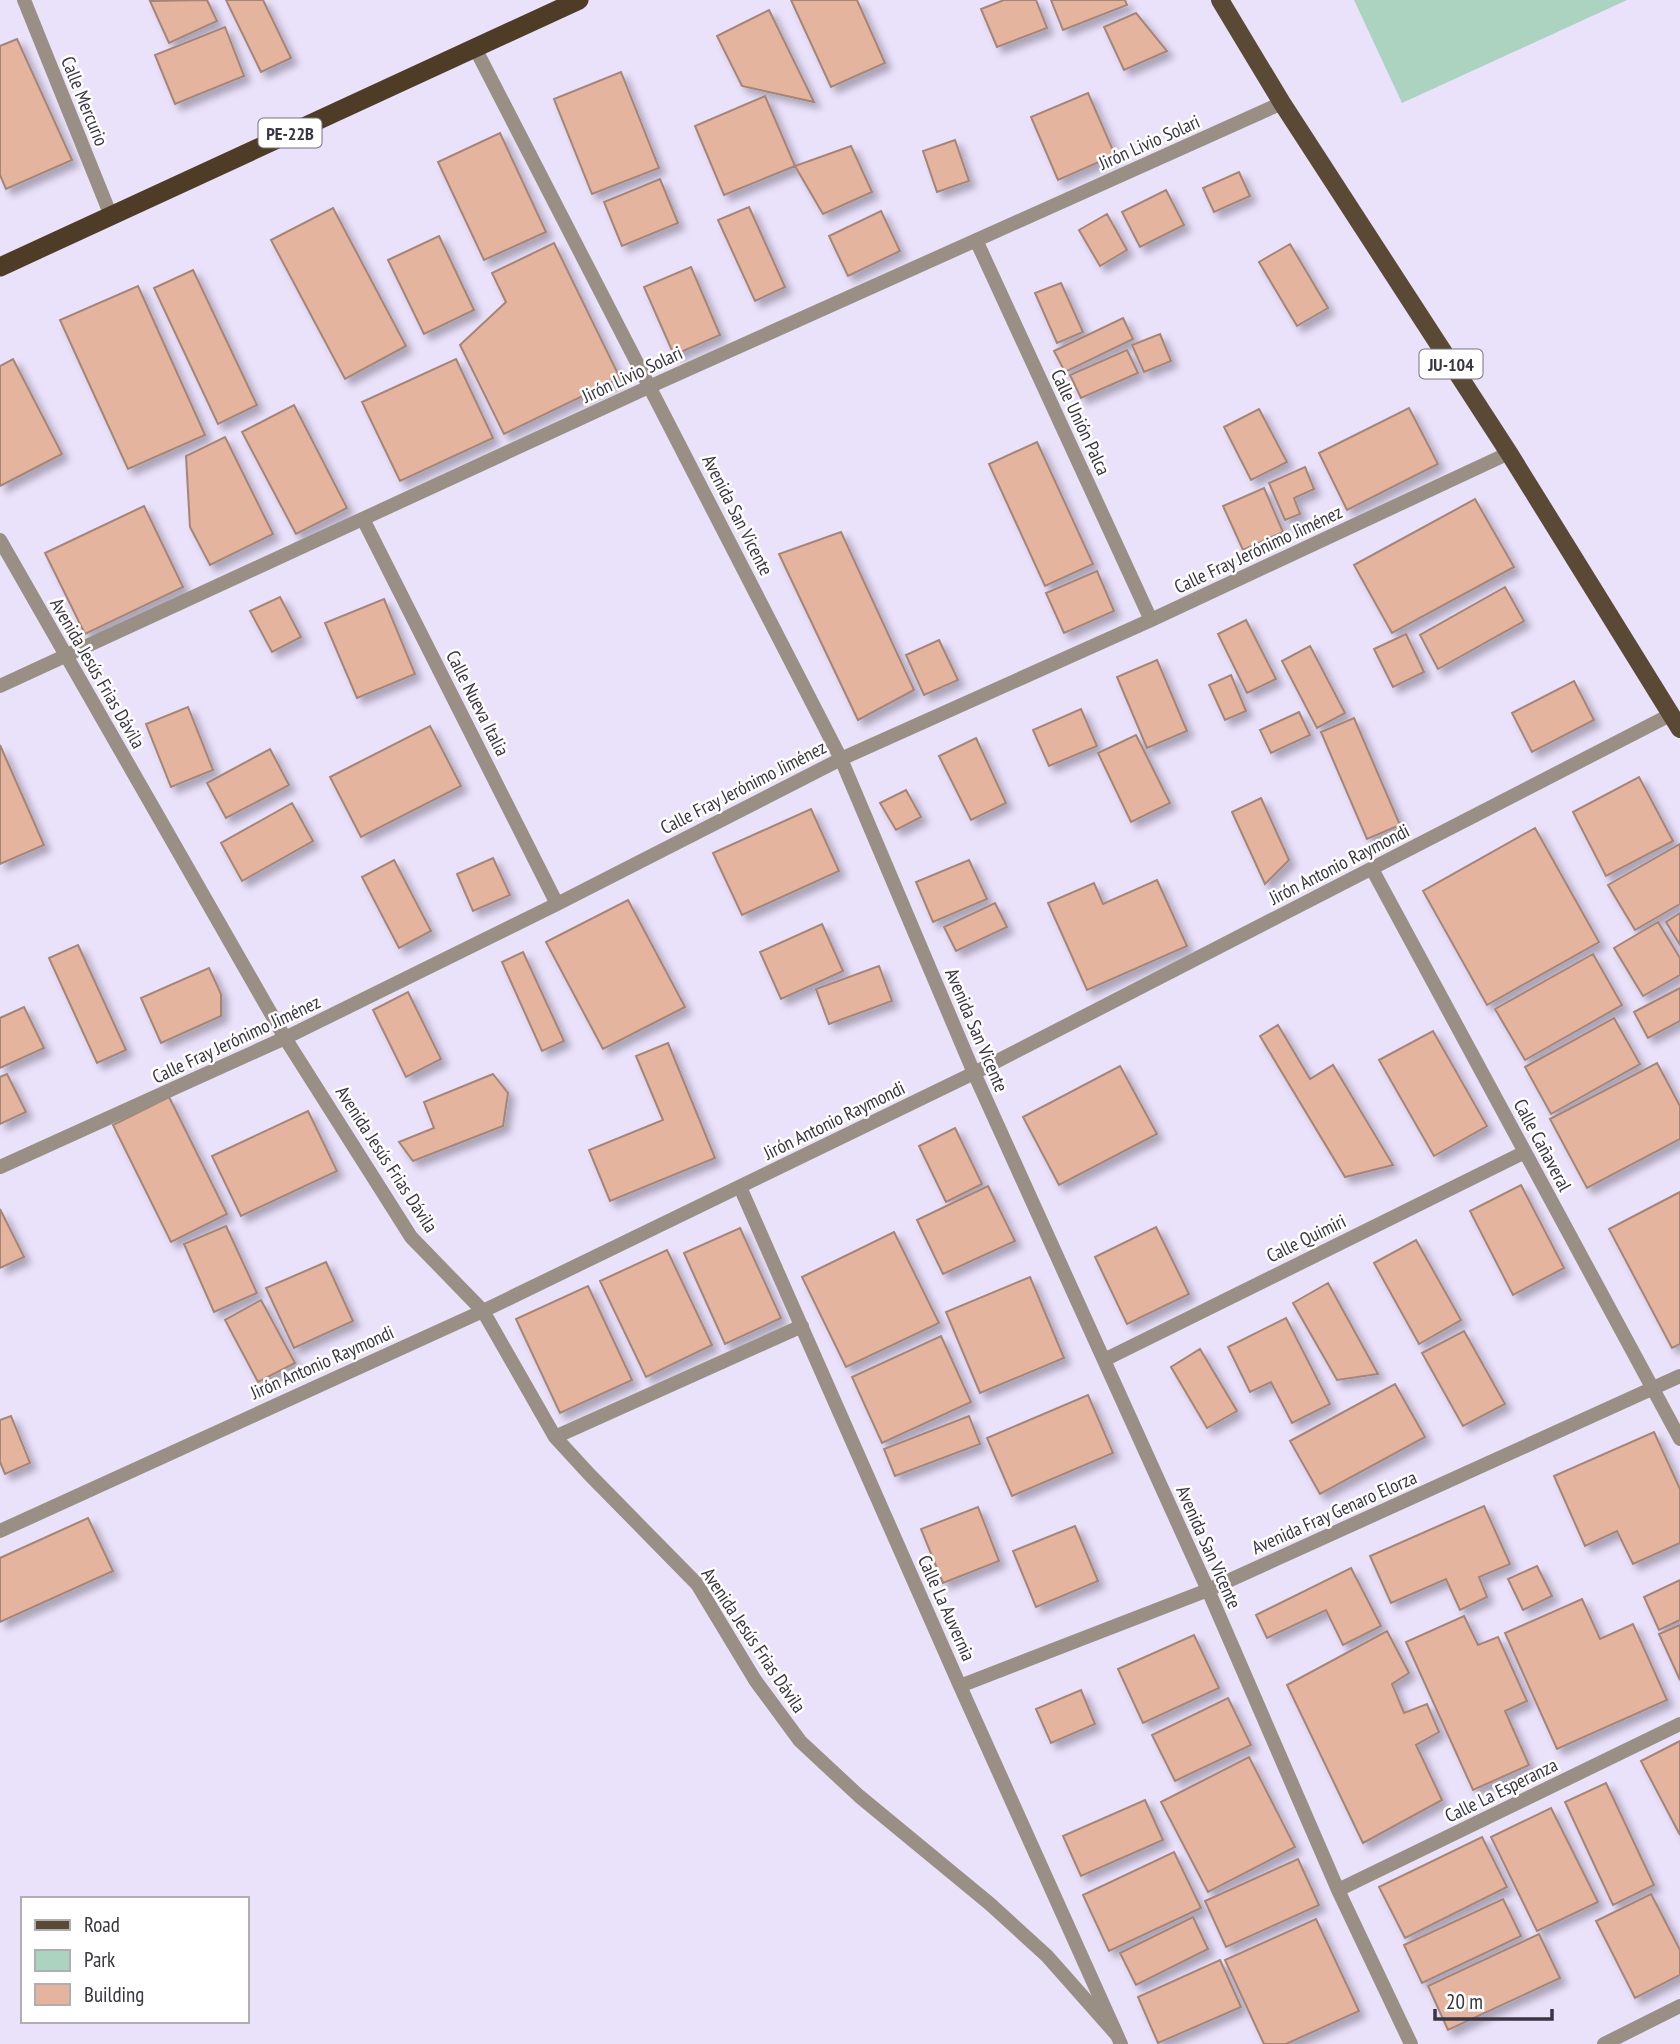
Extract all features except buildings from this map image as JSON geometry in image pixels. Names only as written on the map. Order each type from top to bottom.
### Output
[{"type":"highway","name":"PE-22B","points":[[0,267],[579,0]]},
{"type":"main road","name":"JU-104","points":[[1220,0],[1282,103],[1509,453],[1675,722]]},
{"type":"street","name":"Calle Mercurio","points":[[24,0],[111,216]]},
{"type":"street","name":"Avenida San Vicente","points":[[475,48],[841,758],[974,1073],[1208,1590],[1338,1890],[1411,2044]]},
{"type":"street","name":"Jirón Livio Solari","points":[[0,686],[651,386],[1282,103]]},
{"type":"street","name":"Calle Unión Palca","points":[[976,240],[1151,620]]},
{"type":"street","name":"Calle Fray Jerónimo Jiménez","points":[[0,1167],[285,1038],[557,904],[841,758],[1151,620],[1509,453]]},
{"type":"street","name":"Calle Nueva Italia","points":[[363,519],[557,904]]},
{"type":"street","name":"Avenida Jesús Frias Dávila","points":[[0,540],[285,1038],[411,1237],[483,1311],[555,1437],[697,1584],[755,1680],[800,1741],[859,1796],[990,1904],[1047,1956],[1119,2039]]},
{"type":"street","name":"Jirón Antonio Raymondi","points":[[0,1531],[483,1311],[740,1187],[974,1073],[1372,869],[1675,722]]},
{"type":"street","name":"Calle Cañaveral","points":[[1372,869],[1680,1439]]},
{"type":"street","name":"Calle Quimiri","points":[[1104,1360],[1525,1152]]},
{"type":"street","name":"Calle La Auvernia","points":[[740,1187],[1119,2039]]},
{"type":"street","points":[[555,1437],[802,1326]]},
{"type":"street","name":"Avenida Fray Genaro Elorza","points":[[960,1686],[1208,1590],[1680,1376]]},
{"type":"street","name":"Calle La Esperanza","points":[[1338,1890],[1680,1724]]},
{"type":"street","points":[[1604,2044],[1680,2006]]},
{"type":"green space","points":[[1354,0],[1627,0],[1402,103]]}]
